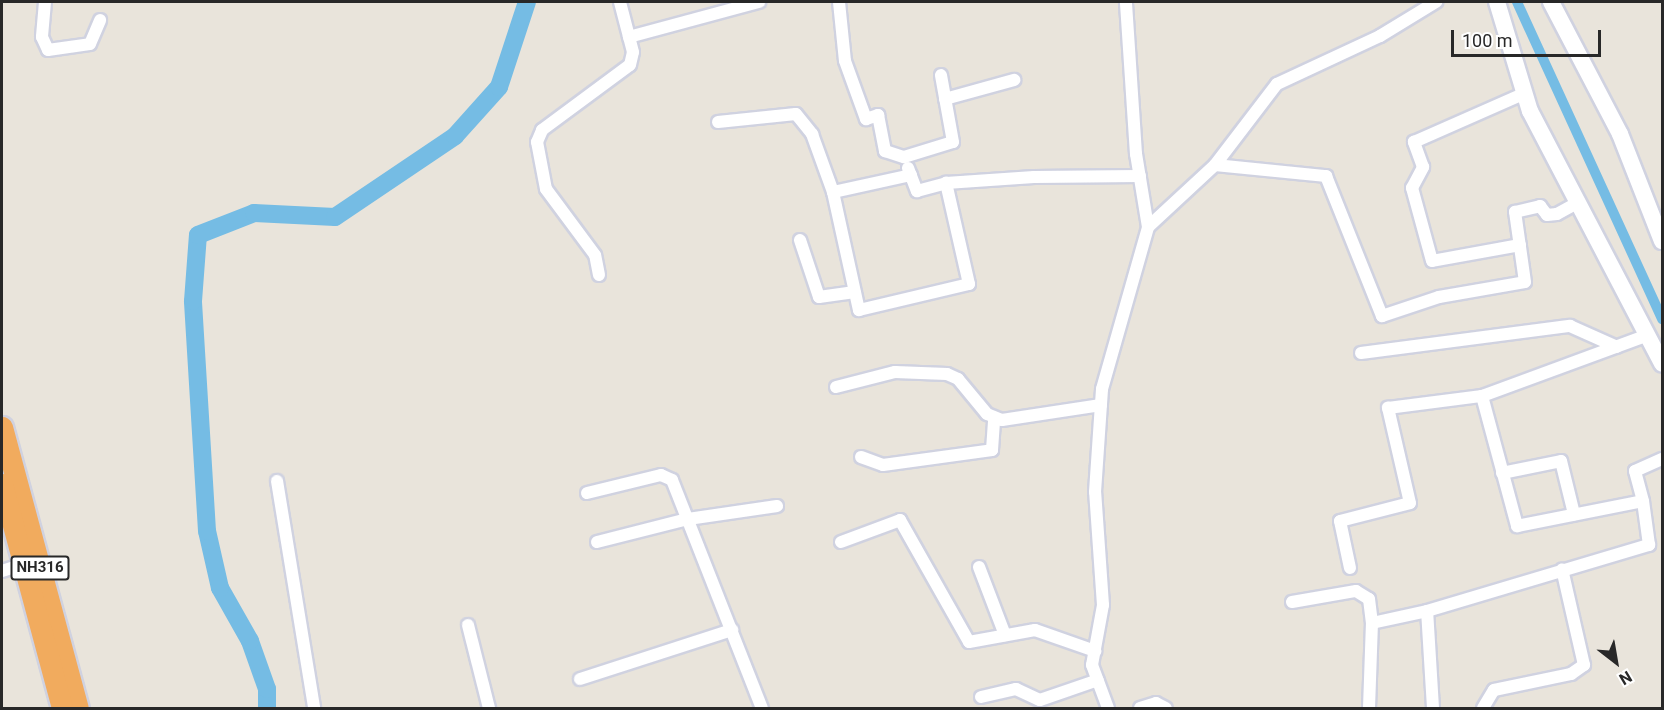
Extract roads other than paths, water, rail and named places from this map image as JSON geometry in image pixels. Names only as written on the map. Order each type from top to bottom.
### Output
[{"type":"highway","name":"NH316","points":[[2,427],[78,708]]},
{"type":"highway","name":"NH316","points":[[2,484],[5,509],[23,564],[62,708]]},
{"type":"street","points":[[45,2],[42,44],[48,50],[90,44],[100,20]]},
{"type":"street","points":[[599,275],[596,255],[546,189],[537,142],[542,130],[630,65],[629,37],[620,2]]},
{"type":"street","points":[[629,37],[759,2]]},
{"type":"street","points":[[839,2],[845,61],[866,120],[878,116],[885,151],[904,157],[953,142],[941,75]]},
{"type":"street","points":[[1108,708],[1098,680],[1095,651],[1102,605],[1095,492],[1101,405],[1148,227],[1140,176],[1126,2]]},
{"type":"street","points":[[1148,227],[1215,165],[1277,84],[1352,50],[1436,2]]},
{"type":"street","points":[[1497,2],[1525,93],[1662,364]]},
{"type":"street","points":[[1551,2],[1620,134],[1661,234]]},
{"type":"street","points":[[945,99],[1014,80]]},
{"type":"street","points":[[1520,244],[1432,261],[1412,188],[1423,167],[1414,142],[1525,93]]},
{"type":"street","points":[[718,122],[796,114],[812,134],[833,192],[859,310],[969,284],[946,183]]},
{"type":"street","points":[[904,157],[917,191],[946,183],[1140,176]]},
{"type":"street","points":[[1215,165],[1326,176],[1383,316],[1439,297],[1526,282],[1515,212],[1540,206],[1547,216],[1579,202]]},
{"type":"street","points":[[833,192],[911,175]]},
{"type":"street","points":[[800,240],[819,297],[855,292]]},
{"type":"street","points":[[1361,353],[1570,326],[1617,346]]},
{"type":"street","points":[[1350,568],[1340,521],[1410,503],[1388,408],[1482,396],[1648,335]]},
{"type":"street","points":[[836,387],[895,372],[947,374],[958,379],[994,419],[992,450],[883,465],[861,457]]},
{"type":"street","points":[[1482,396],[1517,526],[1643,501]]},
{"type":"street","points":[[994,419],[1101,405]]},
{"type":"street","points":[[1372,623],[1427,610],[1649,545],[1643,501],[1635,471],[1662,459]]},
{"type":"street","points":[[1502,473],[1561,461],[1574,514]]},
{"type":"street","points":[[587,493],[668,477],[688,519],[762,708]]},
{"type":"street","points":[[277,481],[314,708]]},
{"type":"street","points":[[597,542],[688,519],[777,506]]},
{"type":"street","points":[[841,542],[900,520],[969,642],[1035,630],[1095,651]]},
{"type":"street","points":[[2,571],[23,564]]},
{"type":"street","points":[[979,567],[1005,635]]},
{"type":"street","points":[[1483,708],[1494,690],[1571,674],[1584,665],[1562,569]]},
{"type":"street","points":[[1292,602],[1356,591],[1369,599],[1372,623],[1369,708]]},
{"type":"street","points":[[1427,610],[1433,708]]},
{"type":"street","points":[[468,625],[489,708]]},
{"type":"street","points":[[580,679],[732,630]]},
{"type":"street","points":[[981,697],[1016,689],[1040,700],[1098,680]]},
{"type":"street","points":[[1140,708],[1156,703],[1166,708]]},
{"type":"waterway","points":[[267,708],[267,689],[250,641],[220,588],[207,531],[193,301],[198,235],[254,213],[335,217],[455,136],[499,87],[527,2]]},
{"type":"waterway","points":[[1517,2],[1662,319]]}]
